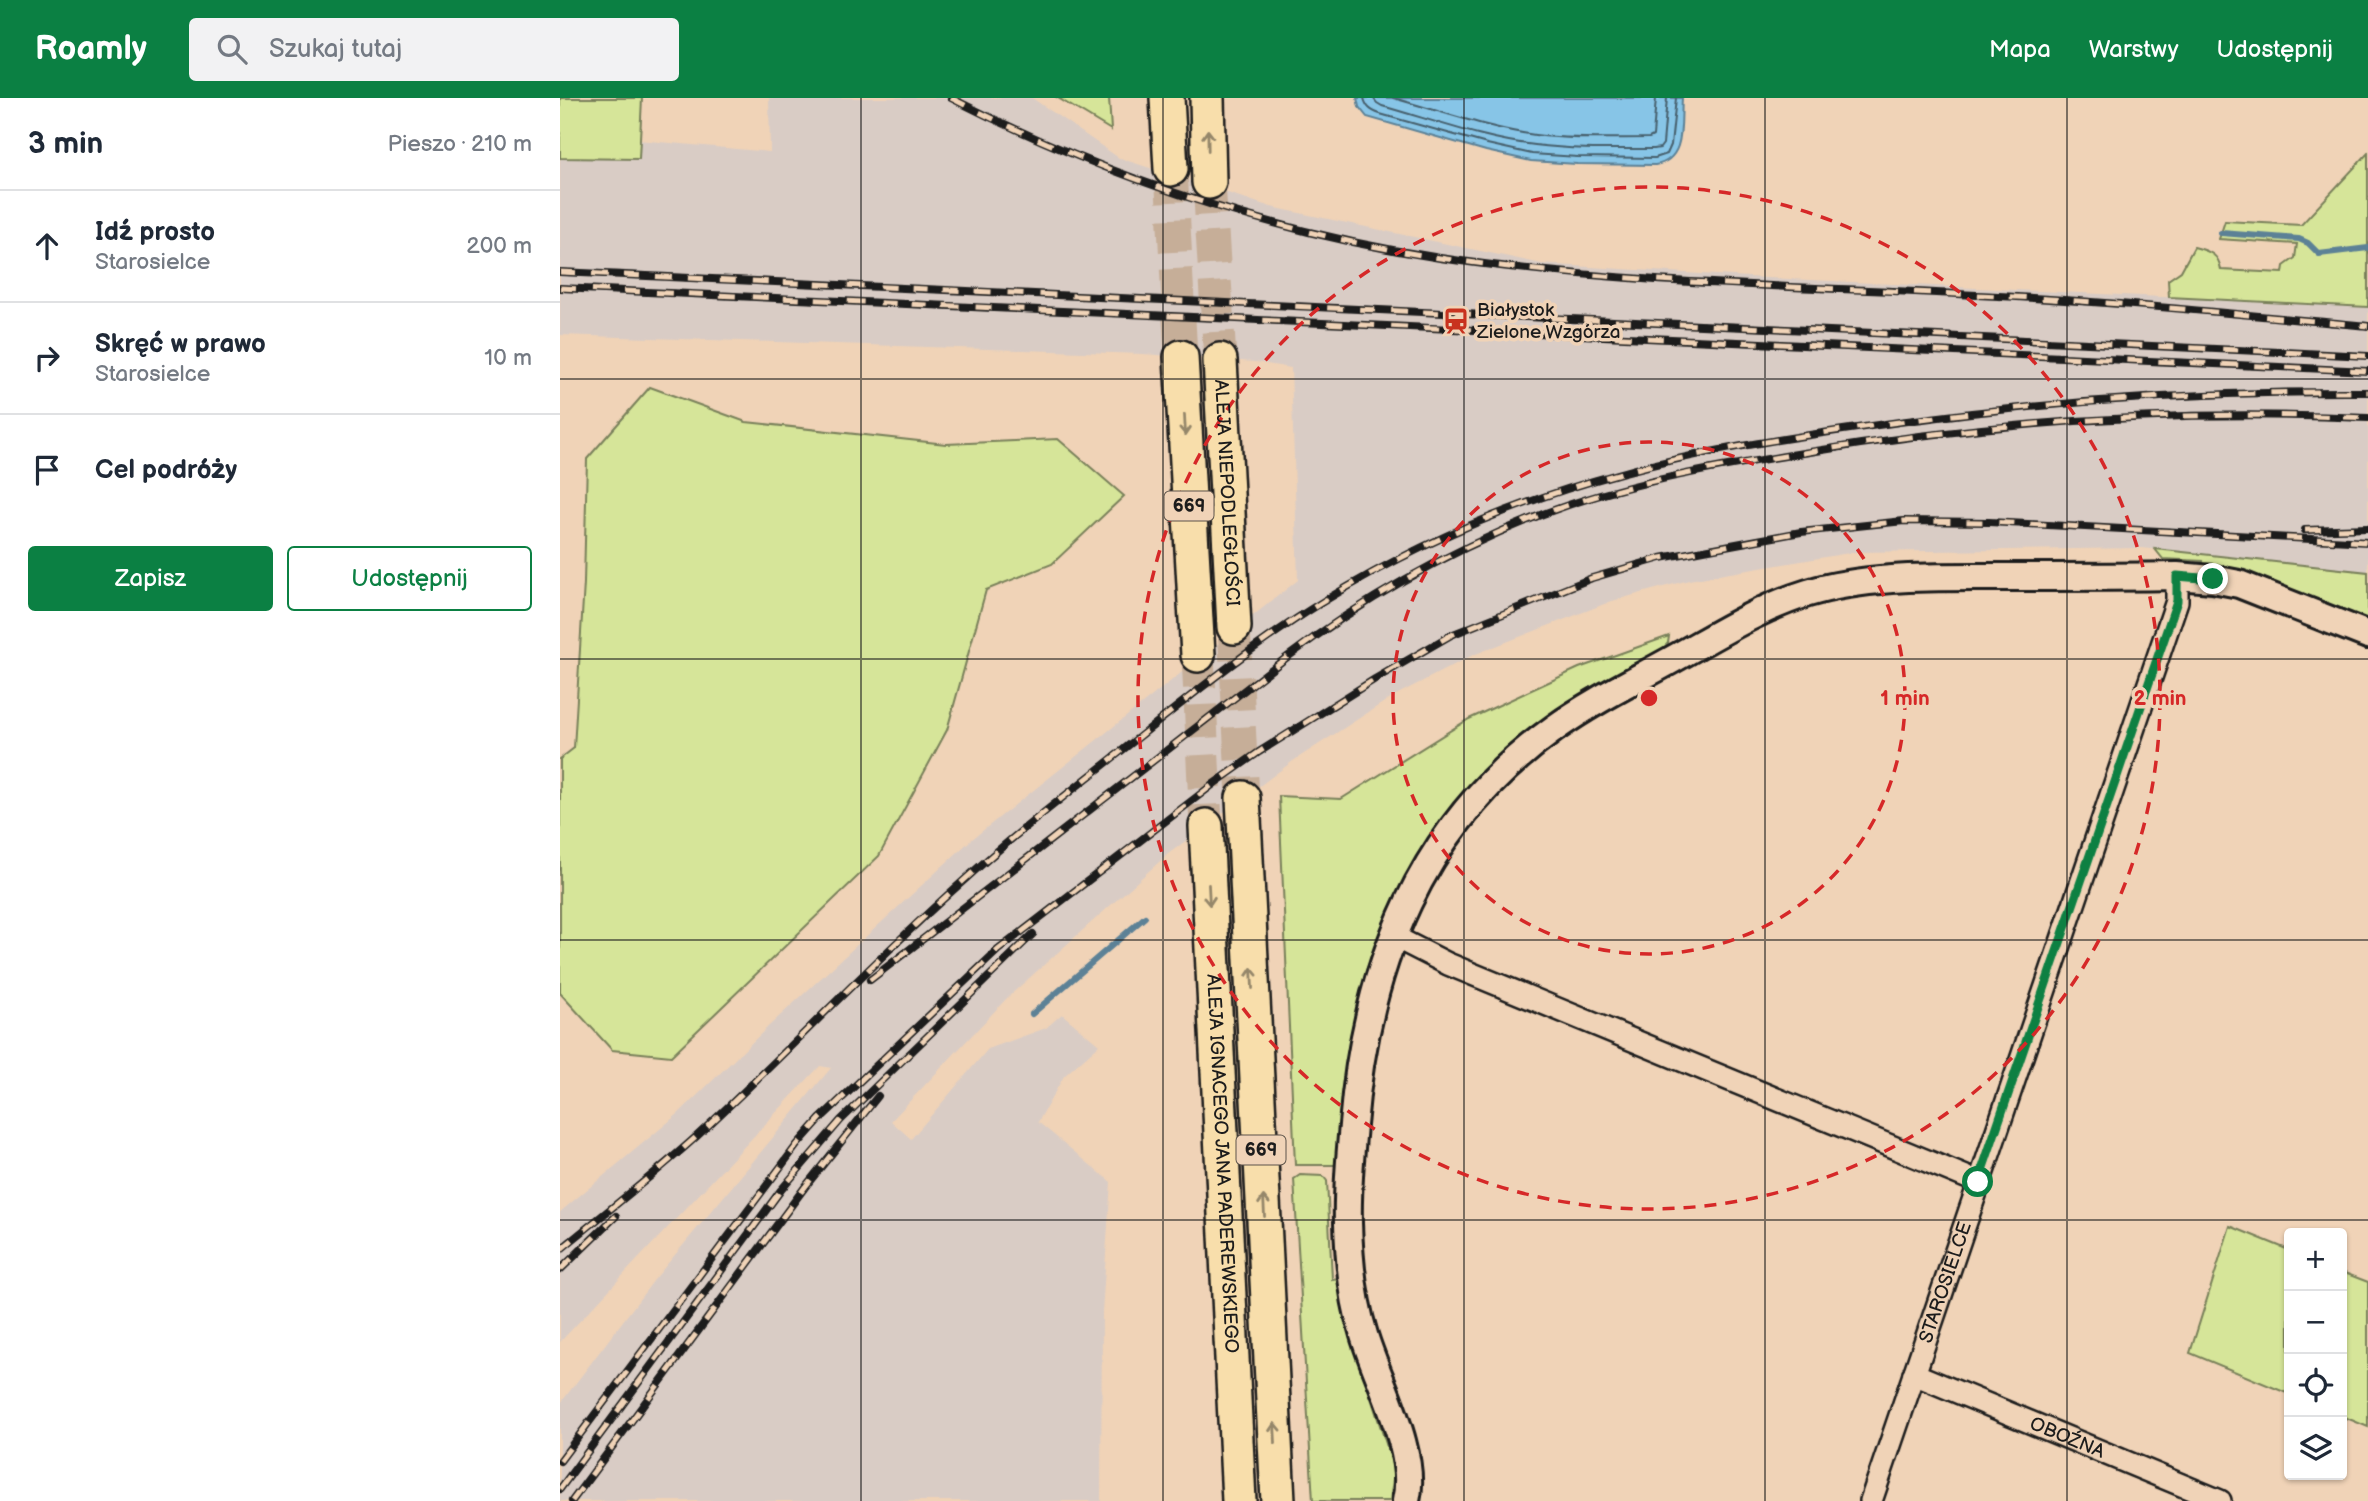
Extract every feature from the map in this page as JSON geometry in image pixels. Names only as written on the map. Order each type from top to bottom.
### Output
[{"type":"main road","points":[[1167,98],[1171,169]]},
{"type":"main road","points":[[1207,98],[1209,182]]},
{"type":"main road","name":"ALEJA NIEPODLEGŁOŚCI","points":[[1181,357],[1198,655]]},
{"type":"main road","name":"ALEJA NIEPODLEGŁOŚCI","points":[[1220,359],[1234,628]]},
{"type":"main road","name":"ALEJA IGNACEGO JANA PADEREWSKIEGO","points":[[1243,798],[1278,1501]]},
{"type":"main road","name":"ALEJA IGNACEGO JANA PADEREWSKIEGO","points":[[1206,826],[1239,1501]]},
{"type":"street","points":[[1406,1501],[1409,1473],[1404,1447],[1363,1332],[1352,1275],[1348,1223],[1349,1174],[1361,1049],[1371,1003],[1393,936],[1418,882],[1444,840],[1482,794],[1510,767],[1553,729],[1607,695],[1743,620],[1808,593],[1859,583],[1937,577],[2177,576],[2213,579],[2239,584],[2368,635]]},
{"type":"street","name":"STAROSIELCE","points":[[1871,1501],[2177,601],[2177,576]]},
{"type":"street","points":[[1393,936],[1448,964],[1978,1182]]},
{"type":"street","name":"OBOŹNA","points":[[1914,1374],[2220,1501]]},
{"type":"shaded area","points":[[769,98],[1032,98],[1119,158],[1271,207],[1542,264],[1749,277],[2368,307],[2368,572],[2142,548],[1855,552],[1689,580],[1612,601],[1473,655],[1392,697],[1293,761],[1168,854],[1008,997],[891,1121],[911,1139],[988,1049],[1046,1028],[1062,1014],[1099,1045],[1064,1076],[1038,1122],[1111,1182],[1102,1312],[1101,1501],[560,1501],[560,1404],[654,1280],[831,1068],[820,1066],[560,1342],[560,1212],[678,1114],[770,1025],[971,840],[1298,580],[1291,368],[1255,362],[1143,354],[560,335],[560,133],[770,152]]},
{"type":"green space","points":[[560,98],[642,98],[639,159],[560,158]]},
{"type":"green space","points":[[1058,98],[1109,98],[1111,130]]},
{"type":"green space","points":[[2368,153],[2368,307],[2169,297],[2168,280],[2181,271],[2194,247],[2212,254],[2218,260],[2221,270],[2283,273],[2284,266],[2295,258],[2297,244],[2219,239],[2225,221],[2301,225]]},
{"type":"green space","points":[[650,387],[746,422],[946,444],[1058,439],[1124,496],[1052,564],[986,590],[947,730],[879,856],[671,1056],[612,1050],[560,993],[560,759],[574,748],[584,583],[587,459]]},
{"type":"green space","points":[[2155,549],[2368,572],[2368,623],[2202,566],[2203,561],[2163,559]]},
{"type":"green space","points":[[1669,636],[1668,643],[1662,650],[1562,706],[1501,755],[1446,816],[1401,888],[1366,970],[1349,1044],[1337,1165],[1295,1165],[1279,796],[1341,799],[1469,719],[1579,668]]},
{"type":"green space","points":[[1300,1175],[1323,1176],[1327,1181],[1332,1279],[1339,1278],[1355,1349],[1390,1456],[1394,1473],[1390,1501],[1313,1501],[1294,1179]]},
{"type":"green space","points":[[2230,1226],[2284,1248],[2284,1392],[2190,1353]]},
{"type":"green space","points":[[2347,1274],[2368,1282],[2368,1427],[2347,1418]]},
{"type":"water","points":[[1357,98],[1682,98],[1680,139],[1672,156],[1655,165],[1531,161],[1367,117],[1359,107]]},
{"type":"waterway","points":[[2221,233],[2299,239],[2308,243],[2319,254],[2368,248]]},
{"type":"waterway","points":[[1032,1014],[1145,917]]},
{"type":"tunnel","points":[[1171,169],[1181,357]]},
{"type":"tunnel","points":[[1209,182],[1220,360]]},
{"type":"tunnel","points":[[1234,627],[1243,798]]},
{"type":"tunnel","points":[[1198,655],[1206,826]]},
{"type":"railway","points":[[951,98],[1068,152],[1189,198],[1313,233],[1440,258],[1640,279],[2075,301],[2368,326]]},
{"type":"railway","points":[[560,272],[2368,356]]},
{"type":"railway","points":[[560,288],[2368,371]]},
{"type":"railway","points":[[560,1250],[697,1136],[927,914],[1027,827],[1207,683],[1276,632],[1359,580],[1431,543],[1506,511],[1582,484],[1690,456],[1794,437],[1899,422],[2074,403],[2250,393],[2368,392]]},
{"type":"railway","points":[[870,980],[1316,636],[1410,577],[1475,543],[1543,514],[1637,485],[1700,471],[1939,434],[2010,426],[2153,417],[2224,415],[2368,418]]},
{"type":"railway","points":[[560,1461],[797,1145],[820,1119],[998,950],[1259,752],[1451,635],[1592,578],[1661,558],[1801,532],[1904,521],[1989,522],[2368,542]]},
{"type":"railway","points":[[2305,530],[2368,528]]},
{"type":"railway","points":[[560,1489],[781,1190],[841,1120],[1033,934]]},
{"type":"railway","points":[[572,1501],[805,1187],[878,1096]]},
{"type":"railway","points":[[560,1270],[616,1216]]},
{"type":"place","name":"Białystok Zielone Wzgórza","points":[[1456,321]]},
{"type":"route","points":[[1978,1182],[2177,601],[2177,576],[2213,579]]}]
